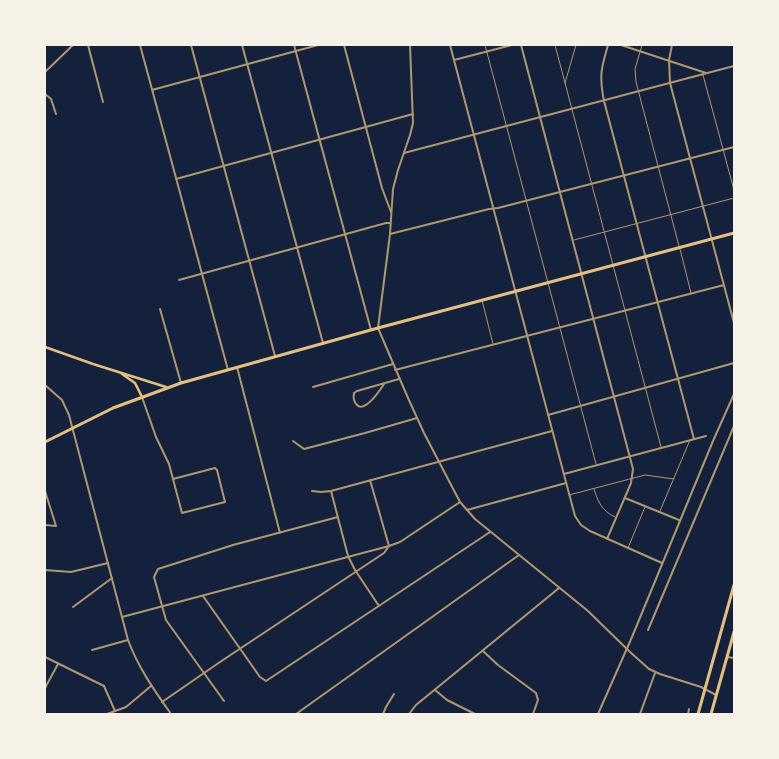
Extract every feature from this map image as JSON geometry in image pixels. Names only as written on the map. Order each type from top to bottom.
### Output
[{"type":"main road","points":[[45,442],[113,408],[166,387],[378,328],[734,233]]},
{"type":"main road","points":[[45,347],[166,387]]},
{"type":"main road","points":[[118,372],[135,383],[142,397]]},
{"type":"main road","points":[[698,714],[734,585]]},
{"type":"main road","points":[[711,714],[734,632]]},
{"type":"street","points":[[45,72],[72,45]]},
{"type":"street","points":[[88,45],[103,102]]},
{"type":"street","points":[[140,45],[228,370]]},
{"type":"street","points":[[191,45],[275,356]]},
{"type":"street","points":[[242,45],[323,343]]},
{"type":"street","points":[[294,45],[371,330]]},
{"type":"street","points":[[152,90],[318,45]]},
{"type":"street","points":[[344,45],[382,188],[391,212]]},
{"type":"street","points":[[410,45],[413,114],[411,132],[396,177],[378,328],[417,418],[460,502],[475,519],[592,615],[642,664],[655,673],[705,689],[716,695]]},
{"type":"street","points":[[450,45],[575,516],[580,525],[594,534],[662,563]]},
{"type":"street","points":[[454,60],[512,45]]},
{"type":"street","points":[[521,45],[580,274],[633,469],[632,478],[625,498],[607,539]]},
{"type":"street","points":[[608,45],[600,76],[604,101],[694,439]]},
{"type":"street","points":[[621,45],[707,73]]},
{"type":"street","points":[[672,45],[668,74],[670,83],[734,323]]},
{"type":"street","points":[[404,153],[474,136],[734,66]]},
{"type":"street","points":[[45,94],[51,99],[56,114]]},
{"type":"street","points":[[176,179],[413,114]]},
{"type":"street","points":[[390,234],[734,147]]},
{"type":"street","points":[[178,280],[390,223]]},
{"type":"street","points":[[395,370],[724,285]]},
{"type":"street","points":[[160,309],[181,383]]},
{"type":"street","points":[[548,415],[678,380],[734,363]]},
{"type":"street","points":[[313,387],[393,364]]},
{"type":"street","points":[[236,367],[280,533]]},
{"type":"street","points":[[384,384],[377,396],[368,403],[362,407],[356,404],[353,397],[354,393],[399,379]]},
{"type":"street","points":[[45,385],[64,403],[72,428],[128,640],[138,665],[171,714]]},
{"type":"street","points":[[598,714],[734,394]]},
{"type":"street","points":[[142,397],[156,437],[169,464],[182,514],[225,502],[217,470],[215,468],[173,479]]},
{"type":"street","points":[[294,441],[304,449],[417,418]]},
{"type":"street","points":[[648,630],[734,426]]},
{"type":"street","points":[[312,490],[320,492],[331,491],[552,431]]},
{"type":"street","points":[[564,474],[706,436]]},
{"type":"street","points":[[162,702],[384,553],[388,546],[370,480]]},
{"type":"street","points":[[466,510],[566,483]]},
{"type":"street","points":[[45,491],[56,526],[45,525]]},
{"type":"street","points":[[331,491],[348,556],[356,572],[379,606]]},
{"type":"street","points":[[625,498],[680,520]]},
{"type":"street","points":[[122,617],[400,542],[460,502]]},
{"type":"street","points":[[224,701],[166,620],[154,577],[158,569],[233,545],[338,518]]},
{"type":"street","points":[[203,596],[260,677],[266,681],[490,532]]},
{"type":"street","points":[[296,714],[519,555]]},
{"type":"street","points":[[45,570],[71,572],[108,563]]},
{"type":"street","points":[[73,607],[112,578]]},
{"type":"street","points":[[409,714],[416,705],[559,588]]},
{"type":"street","points":[[92,650],[128,640]]},
{"type":"street","points":[[482,651],[498,665],[536,693],[538,700],[533,714]]},
{"type":"street","points":[[45,657],[104,686],[115,711]]},
{"type":"street","points":[[727,657],[734,658]]},
{"type":"street","points":[[45,688],[58,664]]},
{"type":"street","points":[[640,714],[655,673]]},
{"type":"street","points":[[107,714],[126,707],[151,686]]},
{"type":"street","points":[[435,690],[447,700],[476,714]]},
{"type":"street","points":[[383,714],[394,694]]},
{"type":"street","points":[[688,714],[689,709]]},
{"type":"lane","points":[[485,45],[596,465]]},
{"type":"lane","points":[[555,45],[626,310],[661,448]]},
{"type":"lane","points":[[565,84],[576,45]]},
{"type":"lane","points":[[642,45],[635,69],[638,92],[691,293]]},
{"type":"lane","points":[[703,74],[734,190]]},
{"type":"lane","points":[[572,240],[734,198]]},
{"type":"lane","points":[[482,300],[493,344]]},
{"type":"lane","points":[[660,512],[690,440]]},
{"type":"lane","points":[[569,495],[632,478],[654,476],[674,479]]},
{"type":"lane","points":[[594,489],[598,502],[602,508],[608,514],[616,518]]},
{"type":"lane","points":[[628,548],[646,506]]}]
